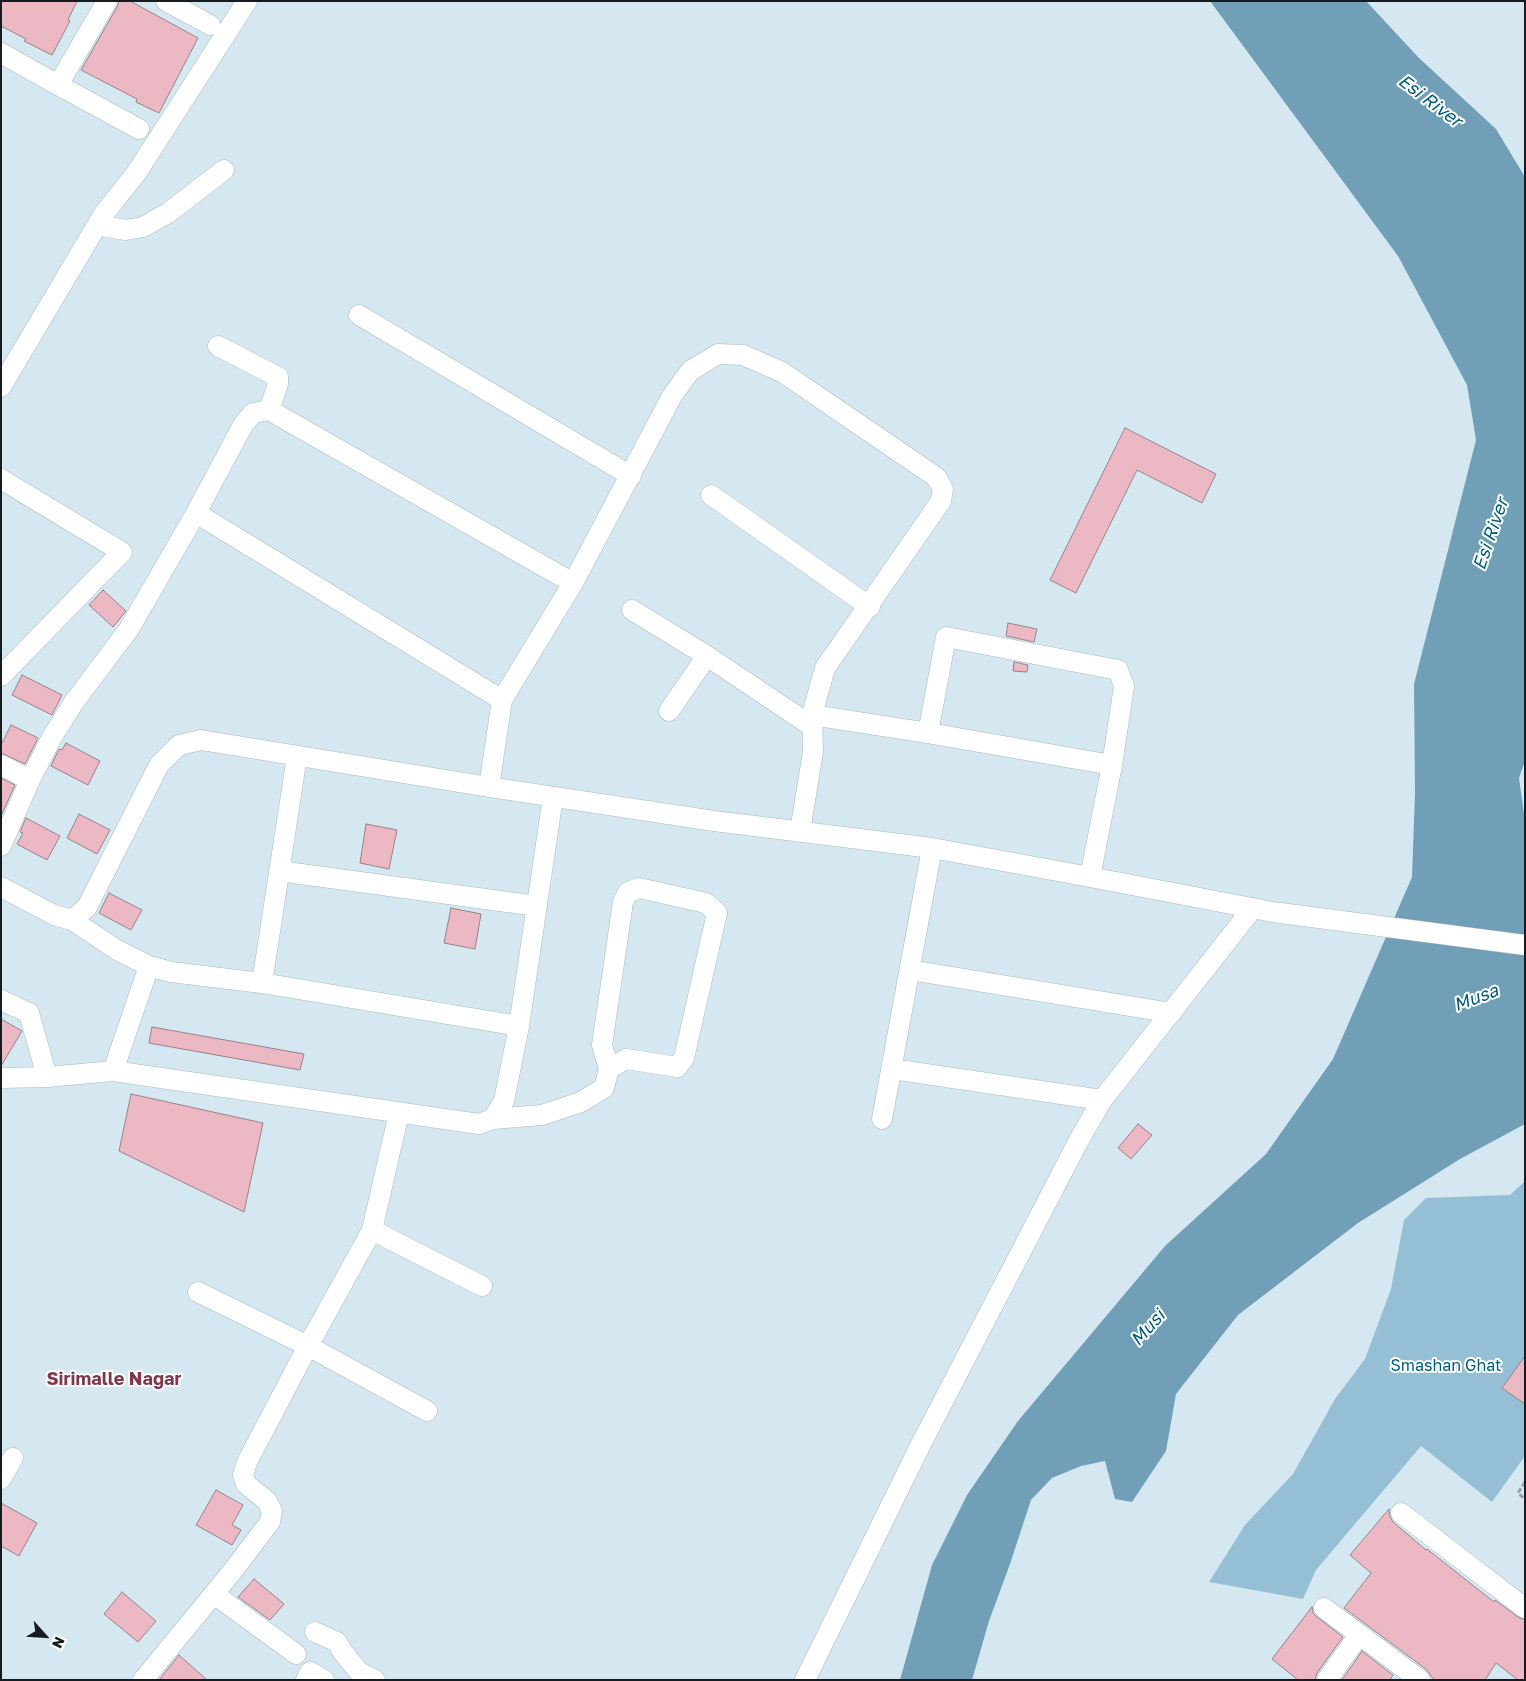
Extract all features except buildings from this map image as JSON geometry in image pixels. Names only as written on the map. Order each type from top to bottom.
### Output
[{"type":"street","points":[[58,85],[107,1]]},
{"type":"street","points":[[166,1],[210,25]]},
{"type":"street","points":[[1,387],[98,223],[137,172],[247,1]]},
{"type":"street","points":[[1,53],[139,129]]},
{"type":"street","points":[[98,223],[107,227],[126,230],[143,227],[168,213],[224,170]]},
{"type":"street","points":[[359,315],[631,476]]},
{"type":"street","points":[[218,346],[278,377],[278,384],[269,410]]},
{"type":"street","points":[[488,787],[502,700],[573,583],[672,396],[690,371],[718,354],[744,355],[782,372],[936,477],[943,489],[941,501],[870,607],[825,668],[812,721],[813,752],[800,831]]},
{"type":"street","points":[[1,846],[30,780],[52,737],[74,702],[129,629],[196,513],[243,425],[253,414],[269,410],[573,583]]},
{"type":"street","points":[[1,479],[122,552],[1,676]]},
{"type":"street","points":[[711,495],[870,607]]},
{"type":"street","points":[[196,513],[502,700]]},
{"type":"street","points":[[632,610],[812,721],[928,733],[1112,765]]},
{"type":"street","points":[[928,733],[946,636],[1118,670],[1124,686],[1112,765],[1090,876]]},
{"type":"street","points":[[669,711],[707,656]]},
{"type":"street","points":[[72,920],[87,907],[160,765],[179,746],[201,740],[553,797],[932,848],[1090,876],[1273,912],[1525,946]]},
{"type":"street","points":[[262,983],[298,756]]},
{"type":"street","points":[[1,765],[30,780]]},
{"type":"street","points":[[493,1119],[504,1101],[520,1026],[553,797]]},
{"type":"street","points":[[882,1119],[932,848]]},
{"type":"street","points":[[279,871],[537,906]]},
{"type":"street","points":[[1,886],[54,915],[72,920],[117,950],[148,966],[171,972],[262,983],[520,1026]]},
{"type":"street","points":[[1,1078],[47,1077],[113,1071],[479,1124],[493,1119],[542,1115],[581,1102],[604,1088],[609,1069],[602,1045],[623,902],[628,892],[639,888],[706,903],[717,913],[684,1058],[677,1067],[626,1059],[609,1069]]},
{"type":"street","points":[[805,1680],[922,1444],[1079,1140],[1102,1100],[1253,908]]},
{"type":"street","points":[[113,1071],[148,966]]},
{"type":"street","points":[[910,970],[1172,1013]]},
{"type":"street","points":[[1,1000],[29,1013],[47,1077]]},
{"type":"street","points":[[892,1069],[1102,1100]]},
{"type":"street","points":[[143,1680],[270,1522],[272,1511],[267,1501],[246,1484],[243,1475],[247,1462],[372,1230],[399,1113]]},
{"type":"street","points":[[372,1230],[482,1286]]},
{"type":"street","points":[[198,1292],[308,1346],[427,1411]]},
{"type":"street","points":[[1,1479],[13,1458]]},
{"type":"street","points":[[1401,1513],[1525,1608]]},
{"type":"street","points":[[214,1594],[296,1654]]},
{"type":"street","points":[[1324,1608],[1420,1680]]},
{"type":"street","points":[[315,1632],[337,1642],[359,1672],[375,1680]]},
{"type":"street","points":[[1327,1680],[1360,1635]]},
{"type":"street","points":[[306,1680],[310,1672],[324,1680]]},
{"type":"path","points":[[1525,1482],[1518,1493],[1525,1498]]},
{"type":"green space","name":"Smashan Ghat","points":[[1525,1181],[1525,1456],[1492,1502],[1421,1446],[1316,1570],[1303,1599],[1209,1582],[1245,1525],[1293,1474],[1335,1399],[1365,1359],[1391,1289],[1404,1220],[1426,1198],[1510,1195]]},
{"type":"water","points":[[1210,1],[1366,1],[1419,58],[1496,129],[1525,177],[1525,761],[1519,778],[1525,821],[1525,1124],[1460,1159],[1358,1223],[1238,1315],[1176,1394],[1166,1451],[1132,1502],[1115,1499],[1105,1461],[1081,1466],[1052,1478],[1031,1500],[989,1621],[972,1680],[900,1680],[932,1565],[967,1495],[1018,1421],[1165,1246],[1266,1154],[1333,1059],[1412,877],[1415,793],[1414,684],[1476,440],[1467,385],[1398,256]]},
{"type":"district","name":"Sirimalle Nagar","points":[[114,1379]]},
{"type":"water label","name":"Esi River","points":[[1430,101]]},
{"type":"water label","name":"Esi River","points":[[1491,534]]},
{"type":"water label","name":"Musa","points":[[1476,998]]},
{"type":"water label","name":"Musi","points":[[1148,1328]]}]
